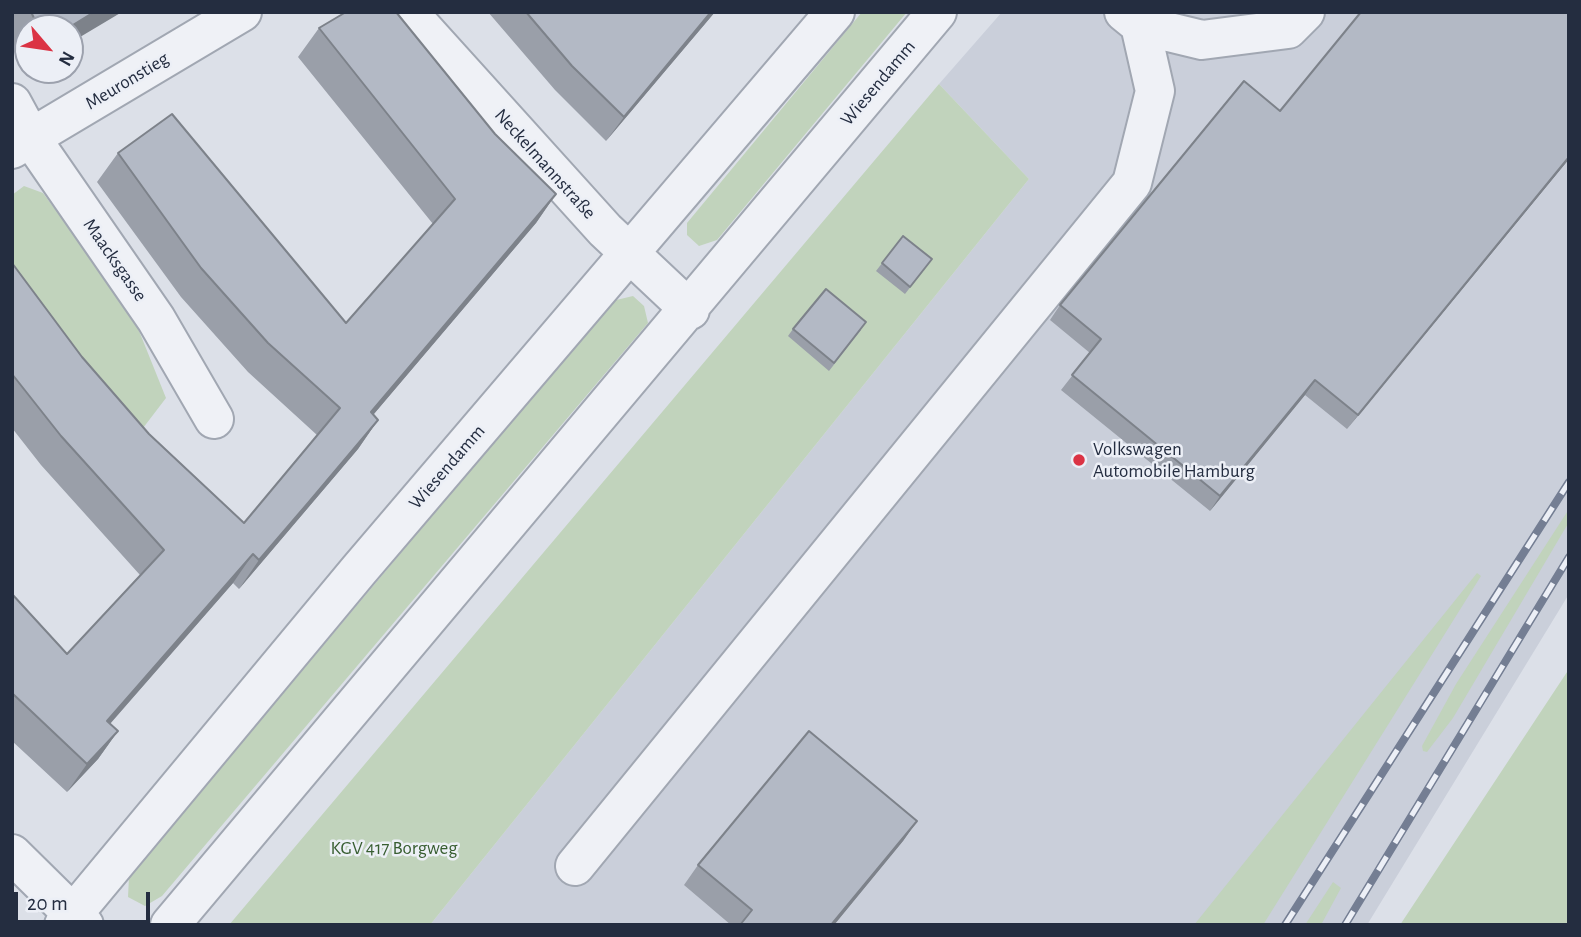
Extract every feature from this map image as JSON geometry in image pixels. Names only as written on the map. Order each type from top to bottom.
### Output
[{"type":"street","name":"Meuronstieg","points":[[22,144],[242,12]]},
{"type":"street","name":"Neckelmannstraße","points":[[408,12],[605,230],[690,310]]},
{"type":"street","name":"Wiesendamm","points":[[73,921],[359,570],[835,12]]},
{"type":"street","name":"Wiesendamm","points":[[170,925],[690,310],[937,12]]},
{"type":"street","points":[[1132,18],[1202,40],[1288,29],[1305,12]]},
{"type":"street","points":[[575,866],[1132,183],[1155,91],[1132,18]]},
{"type":"street","name":"Maacksgasse","points":[[12,103],[22,144],[156,319],[215,419]]},
{"type":"street","points":[[12,854],[73,921]]},
{"type":"shaded area","name":"Volkswagen Automobile Hamburg","points":[[1002,12],[1569,12],[1569,594],[1367,925],[430,925],[1029,179],[939,84]]},
{"type":"green space","points":[[862,12],[907,12],[717,240],[699,246],[687,235],[687,223]]},
{"type":"green space","name":"KGV 417 Borgweg","points":[[939,84],[1029,179],[430,925],[229,925]]},
{"type":"green space","points":[[24,186],[43,193],[131,311],[166,398],[140,432],[12,279],[12,195]]},
{"type":"green space","points":[[633,296],[644,306],[648,323],[162,896],[145,906],[128,897],[129,877],[612,301]]},
{"type":"green space","points":[[1569,509],[1569,522],[1453,718],[1427,752],[1423,751],[1422,746],[1456,684]]},
{"type":"green space","points":[[1477,573],[1481,576],[1263,925],[1194,925]]},
{"type":"green space","points":[[1569,669],[1569,925],[1400,925]]},
{"type":"green space","points":[[1333,882],[1341,888],[1321,925],[1305,925]]},
{"type":"building","points":[[31,12],[94,12],[84,18],[84,14]]},
{"type":"building","points":[[346,12],[396,12],[495,134],[556,194],[371,412],[378,420],[308,503],[259,560],[253,554],[107,721],[118,731],[87,764],[12,693],[12,594],[67,654],[164,550],[61,436],[12,374],[12,263],[82,357],[149,434],[244,523],[340,408],[268,343],[201,268],[118,153],[172,114],[346,323],[455,199],[319,28]]},
{"type":"building","points":[[526,12],[711,12],[624,117],[572,66]]},
{"type":"building","points":[[1361,12],[1569,12],[1569,157],[1358,415],[1315,380],[1220,496],[1072,375],[1101,339],[1060,305],[1244,81],[1280,111]]},
{"type":"building","points":[[903,236],[932,259],[910,287],[882,263]]},
{"type":"building","points":[[826,289],[866,322],[834,363],[793,329]]},
{"type":"building","points":[[809,731],[917,821],[831,925],[740,925],[752,910],[698,865]]},
{"type":"railway","points":[[1285,925],[1569,482]]},
{"type":"railway","points":[[1345,925],[1569,557]]},
{"type":"place","name":"Volkswagen Automobile Hamburg","points":[[1079,460]]}]
